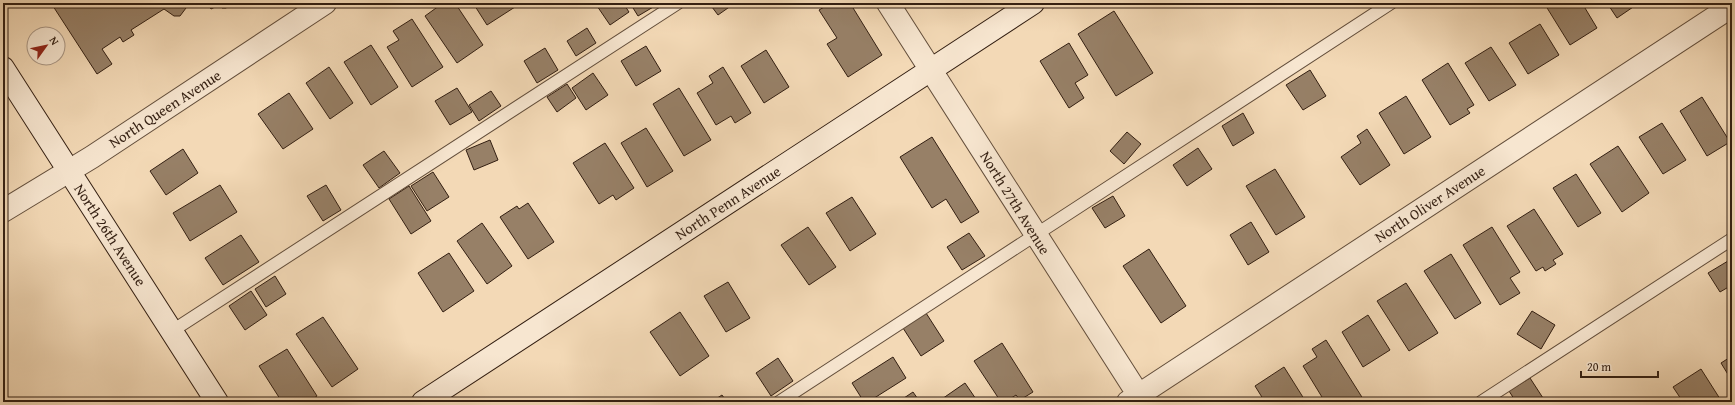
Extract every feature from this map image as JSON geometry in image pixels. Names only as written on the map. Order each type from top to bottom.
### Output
[{"type":"street","name":"North Queen Avenue","points":[[3,211],[69,171],[325,3]]},
{"type":"street","name":"North 27th Avenue","points":[[888,3],[1035,234],[1137,400]]},
{"type":"street","name":"North Penn Avenue","points":[[423,402],[1033,3]]},
{"type":"street","name":"North Oliver Avenue","points":[[1137,400],[1732,6]]},
{"type":"street","name":"North 26th Avenue","points":[[3,68],[217,402]]},
{"type":"lane","points":[[172,331],[678,3]]},
{"type":"lane","points":[[779,402],[1391,3]]},
{"type":"lane","points":[[1480,402],[1732,238]]},
{"type":"building","points":[[51,3],[185,3],[186,8],[180,16],[174,16],[164,9],[131,30],[134,35],[123,42],[120,37],[102,49],[112,64],[97,74]]},
{"type":"building","points":[[207,3],[233,3],[226,8],[222,8],[219,5],[211,9]]},
{"type":"building","points":[[443,3],[455,3],[483,45],[457,63],[425,16]]},
{"type":"building","points":[[473,3],[512,3],[515,7],[487,25]]},
{"type":"building","points":[[595,3],[623,3],[629,12],[610,25]]},
{"type":"building","points":[[630,3],[660,3],[638,16]]},
{"type":"building","points":[[709,3],[735,3],[718,15]]},
{"type":"building","points":[[831,3],[850,3],[882,55],[848,77],[827,44],[837,38],[819,10]]},
{"type":"building","points":[[1544,3],[1582,3],[1597,28],[1570,45]]},
{"type":"building","points":[[1607,3],[1639,3],[1617,18]]},
{"type":"building","points":[[1114,11],[1153,73],[1116,96],[1078,34]]},
{"type":"building","points":[[412,19],[443,67],[412,87],[387,47],[399,40],[393,31]]},
{"type":"building","points":[[1540,24],[1559,55],[1528,74],[1509,43]]},
{"type":"building","points":[[587,28],[596,43],[576,56],[567,41]]},
{"type":"building","points":[[1069,43],[1088,75],[1075,83],[1084,98],[1069,108],[1040,61]]},
{"type":"building","points":[[371,45],[398,87],[371,105],[344,62]]},
{"type":"building","points":[[646,46],[661,71],[636,86],[621,61]]},
{"type":"building","points":[[1491,47],[1516,85],[1489,101],[1465,63]]},
{"type":"building","points":[[545,48],[558,70],[537,83],[524,61]]},
{"type":"building","points":[[766,50],[789,87],[764,103],[741,66]]},
{"type":"building","points":[[1448,63],[1474,105],[1467,109],[1470,113],[1450,125],[1422,80]]},
{"type":"building","points":[[329,67],[353,103],[330,119],[306,83]]},
{"type":"building","points":[[723,67],[751,113],[735,123],[731,116],[716,125],[697,93],[713,83],[709,76]]},
{"type":"building","points":[[1310,70],[1326,96],[1303,110],[1286,85]]},
{"type":"building","points":[[593,73],[608,95],[586,110],[572,88]]},
{"type":"building","points":[[567,84],[576,98],[557,112],[547,97]]},
{"type":"building","points":[[457,88],[472,112],[450,125],[435,101]]},
{"type":"building","points":[[679,88],[711,140],[684,156],[653,104]]},
{"type":"building","points":[[491,91],[501,106],[479,121],[469,105]]},
{"type":"building","points":[[289,93],[313,129],[283,149],[258,114]]},
{"type":"building","points":[[1406,96],[1431,137],[1404,154],[1379,113]]},
{"type":"building","points":[[1702,97],[1730,142],[1707,156],[1680,111]]},
{"type":"building","points":[[1243,113],[1254,133],[1233,146],[1222,126]]},
{"type":"building","points":[[1662,123],[1686,160],[1663,174],[1639,137]]},
{"type":"building","points":[[646,128],[673,171],[647,187],[621,143]]},
{"type":"building","points":[[1367,129],[1390,165],[1360,185],[1341,157],[1361,143],[1357,136]]},
{"type":"building","points":[[1127,132],[1141,144],[1124,164],[1110,151]]},
{"type":"building","points":[[932,137],[979,212],[961,223],[946,199],[932,208],[900,157]]},
{"type":"building","points":[[490,140],[498,160],[474,170],[466,150]]},
{"type":"building","points":[[605,143],[634,188],[616,200],[613,195],[599,204],[573,163]]},
{"type":"building","points":[[1618,146],[1649,193],[1622,212],[1590,164]]},
{"type":"building","points":[[1198,148],[1212,169],[1187,186],[1173,165]]},
{"type":"building","points":[[183,149],[198,173],[166,195],[150,171]]},
{"type":"building","points":[[384,151],[400,173],[379,188],[363,165]]},
{"type":"building","points":[[1275,169],[1305,217],[1276,235],[1246,186]]},
{"type":"building","points":[[433,172],[449,197],[427,211],[411,186]]},
{"type":"building","points":[[1576,174],[1601,213],[1578,227],[1553,188]]},
{"type":"building","points":[[220,185],[237,212],[190,241],[173,213]]},
{"type":"building","points":[[326,185],[341,210],[323,221],[307,196]]},
{"type":"building","points":[[409,186],[431,221],[411,234],[389,199]]},
{"type":"building","points":[[1113,196],[1125,216],[1105,228],[1092,208]]},
{"type":"building","points":[[852,197],[876,234],[850,251],[826,213]]},
{"type":"building","points":[[528,203],[554,242],[528,259],[500,217],[517,206],[519,209]]},
{"type":"building","points":[[1534,209],[1563,254],[1553,260],[1556,264],[1545,271],[1543,267],[1536,271],[1507,226]]},
{"type":"building","points":[[1251,222],[1269,252],[1248,265],[1230,235]]},
{"type":"building","points":[[482,223],[512,266],[487,284],[457,241]]},
{"type":"building","points":[[808,227],[836,267],[809,285],[781,245]]},
{"type":"building","points":[[1492,227],[1520,272],[1510,278],[1520,293],[1500,305],[1463,245]]},
{"type":"building","points":[[969,233],[985,256],[962,270],[947,247]]},
{"type":"building","points":[[241,235],[259,262],[223,285],[205,258]]},
{"type":"building","points":[[1149,249],[1186,306],[1161,323],[1123,266]]},
{"type":"building","points":[[449,253],[474,291],[443,312],[418,273]]},
{"type":"building","points":[[1451,254],[1481,303],[1455,319],[1424,271]]},
{"type":"building","points":[[1728,261],[1732,268],[1732,285],[1720,292],[1708,273]]},
{"type":"building","points":[[275,276],[286,294],[266,307],[255,289]]},
{"type":"building","points":[[728,282],[750,318],[726,332],[704,296]]},
{"type":"building","points":[[1406,283],[1438,333],[1409,351],[1377,301]]},
{"type":"building","points":[[251,291],[267,315],[245,330],[229,306]]},
{"type":"building","points":[[1532,311],[1555,325],[1541,349],[1517,334]]},
{"type":"building","points":[[680,312],[709,356],[680,376],[650,332]]},
{"type":"building","points":[[926,313],[944,341],[921,356],[903,328]]},
{"type":"building","points":[[1368,315],[1390,350],[1363,367],[1342,332]]},
{"type":"building","points":[[323,317],[358,369],[332,387],[296,334]]},
{"type":"building","points":[[1326,340],[1365,402],[1325,402],[1303,366],[1317,357],[1312,349]]},
{"type":"building","points":[[1002,343],[1033,392],[1020,400],[1016,395],[1005,402],[1001,402],[974,361]]},
{"type":"building","points":[[287,349],[317,396],[308,402],[282,402],[259,366]]},
{"type":"building","points":[[1732,356],[1732,381],[1721,363]]},
{"type":"building","points":[[893,357],[906,378],[868,402],[864,402],[852,383]]},
{"type":"building","points":[[778,358],[793,381],[771,396],[756,373]]},
{"type":"building","points":[[1284,367],[1306,402],[1265,402],[1255,386]]},
{"type":"building","points":[[1701,369],[1722,402],[1683,402],[1673,387]]},
{"type":"building","points":[[1530,378],[1543,398],[1537,402],[1516,402],[1509,391]]},
{"type":"building","points":[[965,383],[978,402],[939,402],[939,401]]},
{"type":"building","points":[[913,392],[920,402],[898,402]]},
{"type":"building","points":[[722,395],[727,402],[711,402]]}]
